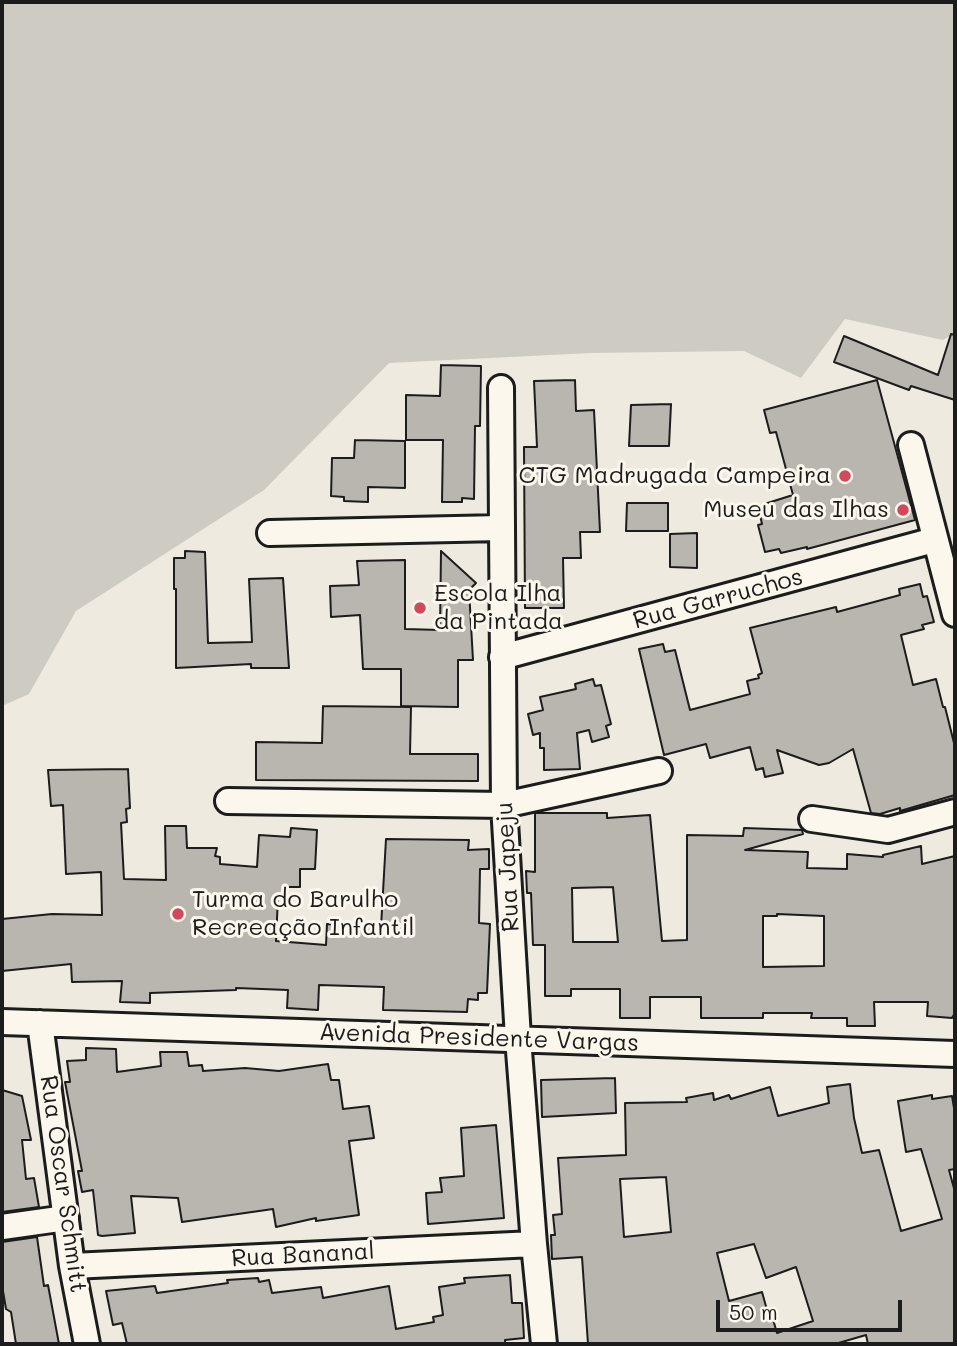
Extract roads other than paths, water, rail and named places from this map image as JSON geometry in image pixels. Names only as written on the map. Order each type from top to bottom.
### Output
[{"type":"street","name":"Rua Japeju","points":[[501,388],[503,805],[518,1038],[544,1344]]},
{"type":"street","points":[[911,445],[955,614]]},
{"type":"street","points":[[270,533],[501,528]]},
{"type":"street","name":"Rua Garruchos","points":[[502,657],[934,540]]},
{"type":"street","points":[[228,801],[503,805],[659,771]]},
{"type":"street","points":[[812,819],[888,830],[955,812]]},
{"type":"street","name":"Avenida Presidente Vargas","points":[[2,1021],[955,1054]]},
{"type":"street","name":"Rua Oscar Schmitt","points":[[40,1023],[72,1266],[88,1344]]},
{"type":"street","points":[[2,1227],[66,1218]]},
{"type":"street","name":"Rua Bananal","points":[[72,1266],[534,1244]]},
{"type":"place","name":"CTG Madrugada Campeira","points":[[845,476]]},
{"type":"place","name":"Museu das Ilhas","points":[[903,510]]},
{"type":"place","name":"Escola Ilha da Pintada","points":[[420,608]]},
{"type":"place","name":"Turma do Barulho Recreação Infantil","points":[[178,914]]}]
